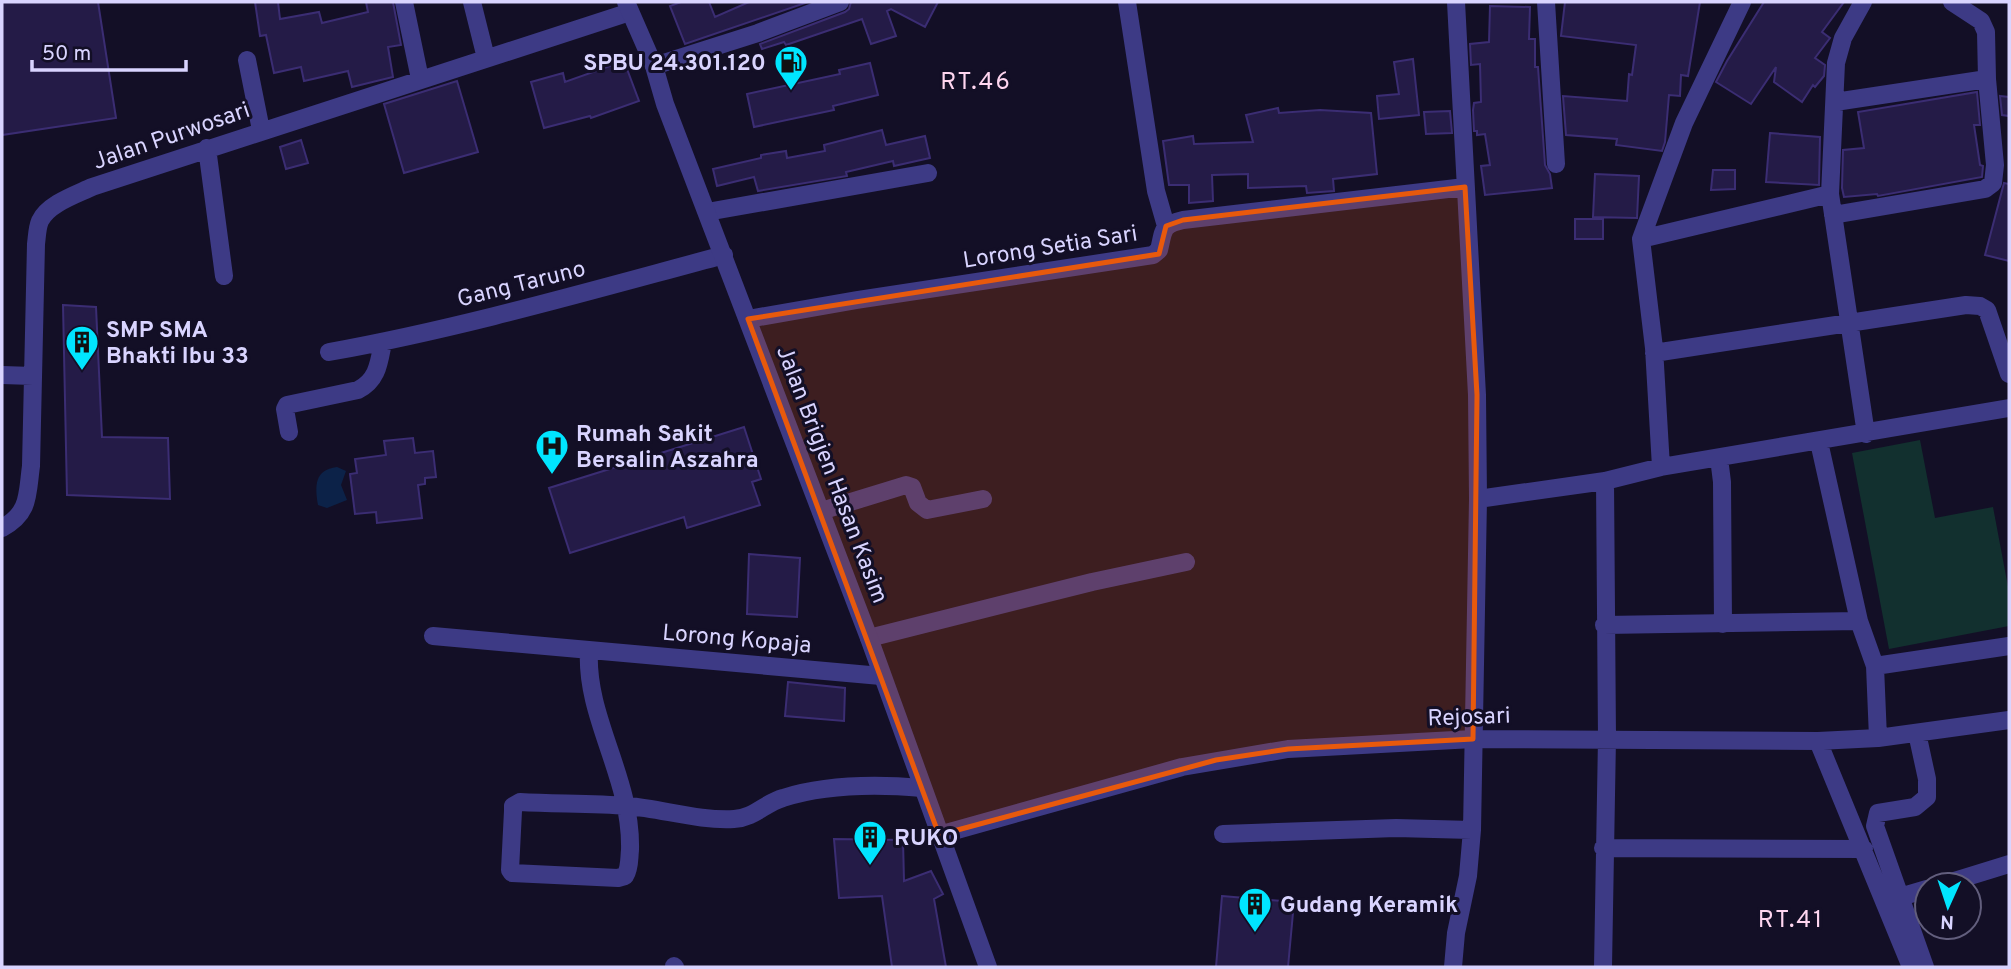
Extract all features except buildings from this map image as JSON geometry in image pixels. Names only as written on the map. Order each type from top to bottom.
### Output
[{"type":"street","points":[[404,2],[420,79]]},
{"type":"street","points":[[472,2],[486,58]]},
{"type":"street","points":[[654,66],[758,33],[840,2]]},
{"type":"street","points":[[1127,2],[1156,191],[1166,226]]},
{"type":"street","points":[[1452,967],[1468,876],[1472,830],[1478,499],[1477,395],[1456,2]]},
{"type":"street","points":[[1546,2],[1556,164]]},
{"type":"street","points":[[1661,467],[1654,353],[1642,239],[1684,123],[1742,2]]},
{"type":"street","points":[[1863,2],[1846,31],[1839,50],[1830,194],[1866,434]]},
{"type":"street","points":[[1833,215],[1985,190],[1993,183],[2002,164],[1987,79],[1984,26],[1952,2]]},
{"type":"street","name":"Jalan Purwosari","points":[[2,528],[22,513],[31,466],[36,244],[38,224],[44,214],[92,187],[486,58],[628,7]]},
{"type":"street","name":"Jalan Brigjen Hasan Kasim","points":[[628,7],[654,66],[665,104],[821,510],[988,967]]},
{"type":"street","points":[[247,60],[261,131]]},
{"type":"street","points":[[1835,102],[1987,79]]},
{"type":"street","points":[[208,148],[224,276]]},
{"type":"street","points":[[707,212],[928,173]]},
{"type":"street","name":"Lorong Setia Sari","points":[[748,319],[1153,254],[1159,250],[1166,226],[1183,220],[1465,187]]},
{"type":"street","points":[[1642,239],[1830,194]]},
{"type":"street","name":"Gang Taruno","points":[[329,352],[383,342],[543,303],[724,255]]},
{"type":"street","points":[[1654,353],[1966,305],[1980,306],[1987,310],[2009,374]]},
{"type":"street","points":[[289,432],[285,409],[287,405],[367,386],[377,372],[383,342]]},
{"type":"street","points":[[2,375],[33,376]]},
{"type":"street","points":[[1478,499],[1605,481],[1661,467],[2009,408]]},
{"type":"street","points":[[1819,442],[1859,621],[1875,666],[1878,738]]},
{"type":"street","points":[[1719,458],[1723,624]]},
{"type":"street","points":[[1603,967],[1607,738],[1605,481]]},
{"type":"street","points":[[821,510],[906,485],[912,487],[918,503],[927,510],[983,499]]},
{"type":"street","points":[[869,638],[1092,582],[1186,562]]},
{"type":"street","points":[[1605,625],[1859,621]]},
{"type":"street","name":"Lorong Kopaja","points":[[433,636],[881,676]]},
{"type":"street","points":[[1875,666],[2009,646]]},
{"type":"street","points":[[589,650],[589,680],[627,806],[629,866],[625,876],[618,878],[514,873],[510,870],[513,811],[516,803],[627,806],[698,817],[737,819],[750,816],[781,799],[817,789],[842,786],[922,788]]},
{"type":"street","name":"Rejosari","points":[[939,835],[1216,760],[1287,749],[1473,739],[1818,741],[1878,738],[2009,720]]},
{"type":"street","points":[[1917,733],[1927,779],[1927,797],[1915,807],[1878,813],[1875,825],[1925,967]]},
{"type":"street","points":[[1818,741],[1911,967]]},
{"type":"street","points":[[1223,834],[1396,828],[1472,830]]},
{"type":"street","points":[[1603,848],[1864,849]]},
{"type":"street","points":[[1983,872],[2009,864]]},
{"type":"street","points":[[1900,897],[1913,893]]},
{"type":"highlighted area","points":[[1465,187],[1477,395],[1473,739],[1288,749],[1216,760],[939,835],[748,319],[1159,254],[1166,226],[1183,220]]},
{"type":"green space","points":[[1920,440],[1935,518],[1993,507],[2009,592],[2009,626],[1889,649],[1852,453]]},
{"type":"water","points":[[337,467],[346,471],[341,485],[347,500],[327,508],[318,505],[316,491],[320,475]]},
{"type":"place","name":"SPBU 24.301.120","points":[[791,92]]},
{"type":"place","name":"SMP SMA Bhakti Ibu 33","points":[[82,372]]},
{"type":"place","name":"Rumah Sakit Bersalin Aszahra","points":[[552,476]]},
{"type":"place","name":"RUKO","points":[[870,867]]},
{"type":"place","name":"Gudang Keramik","points":[[1255,934]]},
{"type":"district","name":"RT.46","points":[[976,81]]},
{"type":"district","name":"RT.41","points":[[1791,919]]}]
